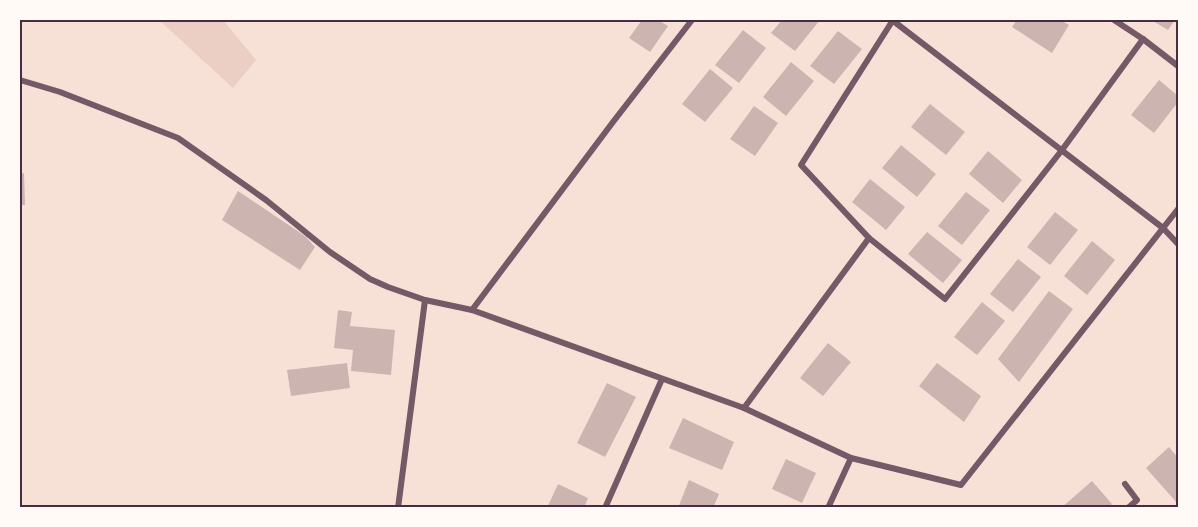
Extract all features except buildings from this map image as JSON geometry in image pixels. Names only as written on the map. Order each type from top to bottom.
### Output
[{"type":"street","points":[[472,310],[692,20]]},
{"type":"street","points":[[1143,39],[1062,150],[945,298],[869,238],[801,165],[892,20],[1062,150],[1163,228],[1179,244]]},
{"type":"street","points":[[1114,20],[1179,66]]},
{"type":"street","points":[[20,80],[178,138],[267,200],[330,252],[370,279],[388,287],[425,300],[472,310],[744,408],[851,458],[961,485],[1179,209]]},
{"type":"street","points":[[744,408],[869,238]]},
{"type":"street","points":[[398,507],[425,300]]},
{"type":"street","points":[[604,507],[662,379]]},
{"type":"street","points":[[828,507],[851,458]]},
{"type":"street","points":[[1125,484],[1137,500],[1128,507]]},
{"type":"shaded area","points":[[159,20],[223,20],[256,60],[233,88]]}]
